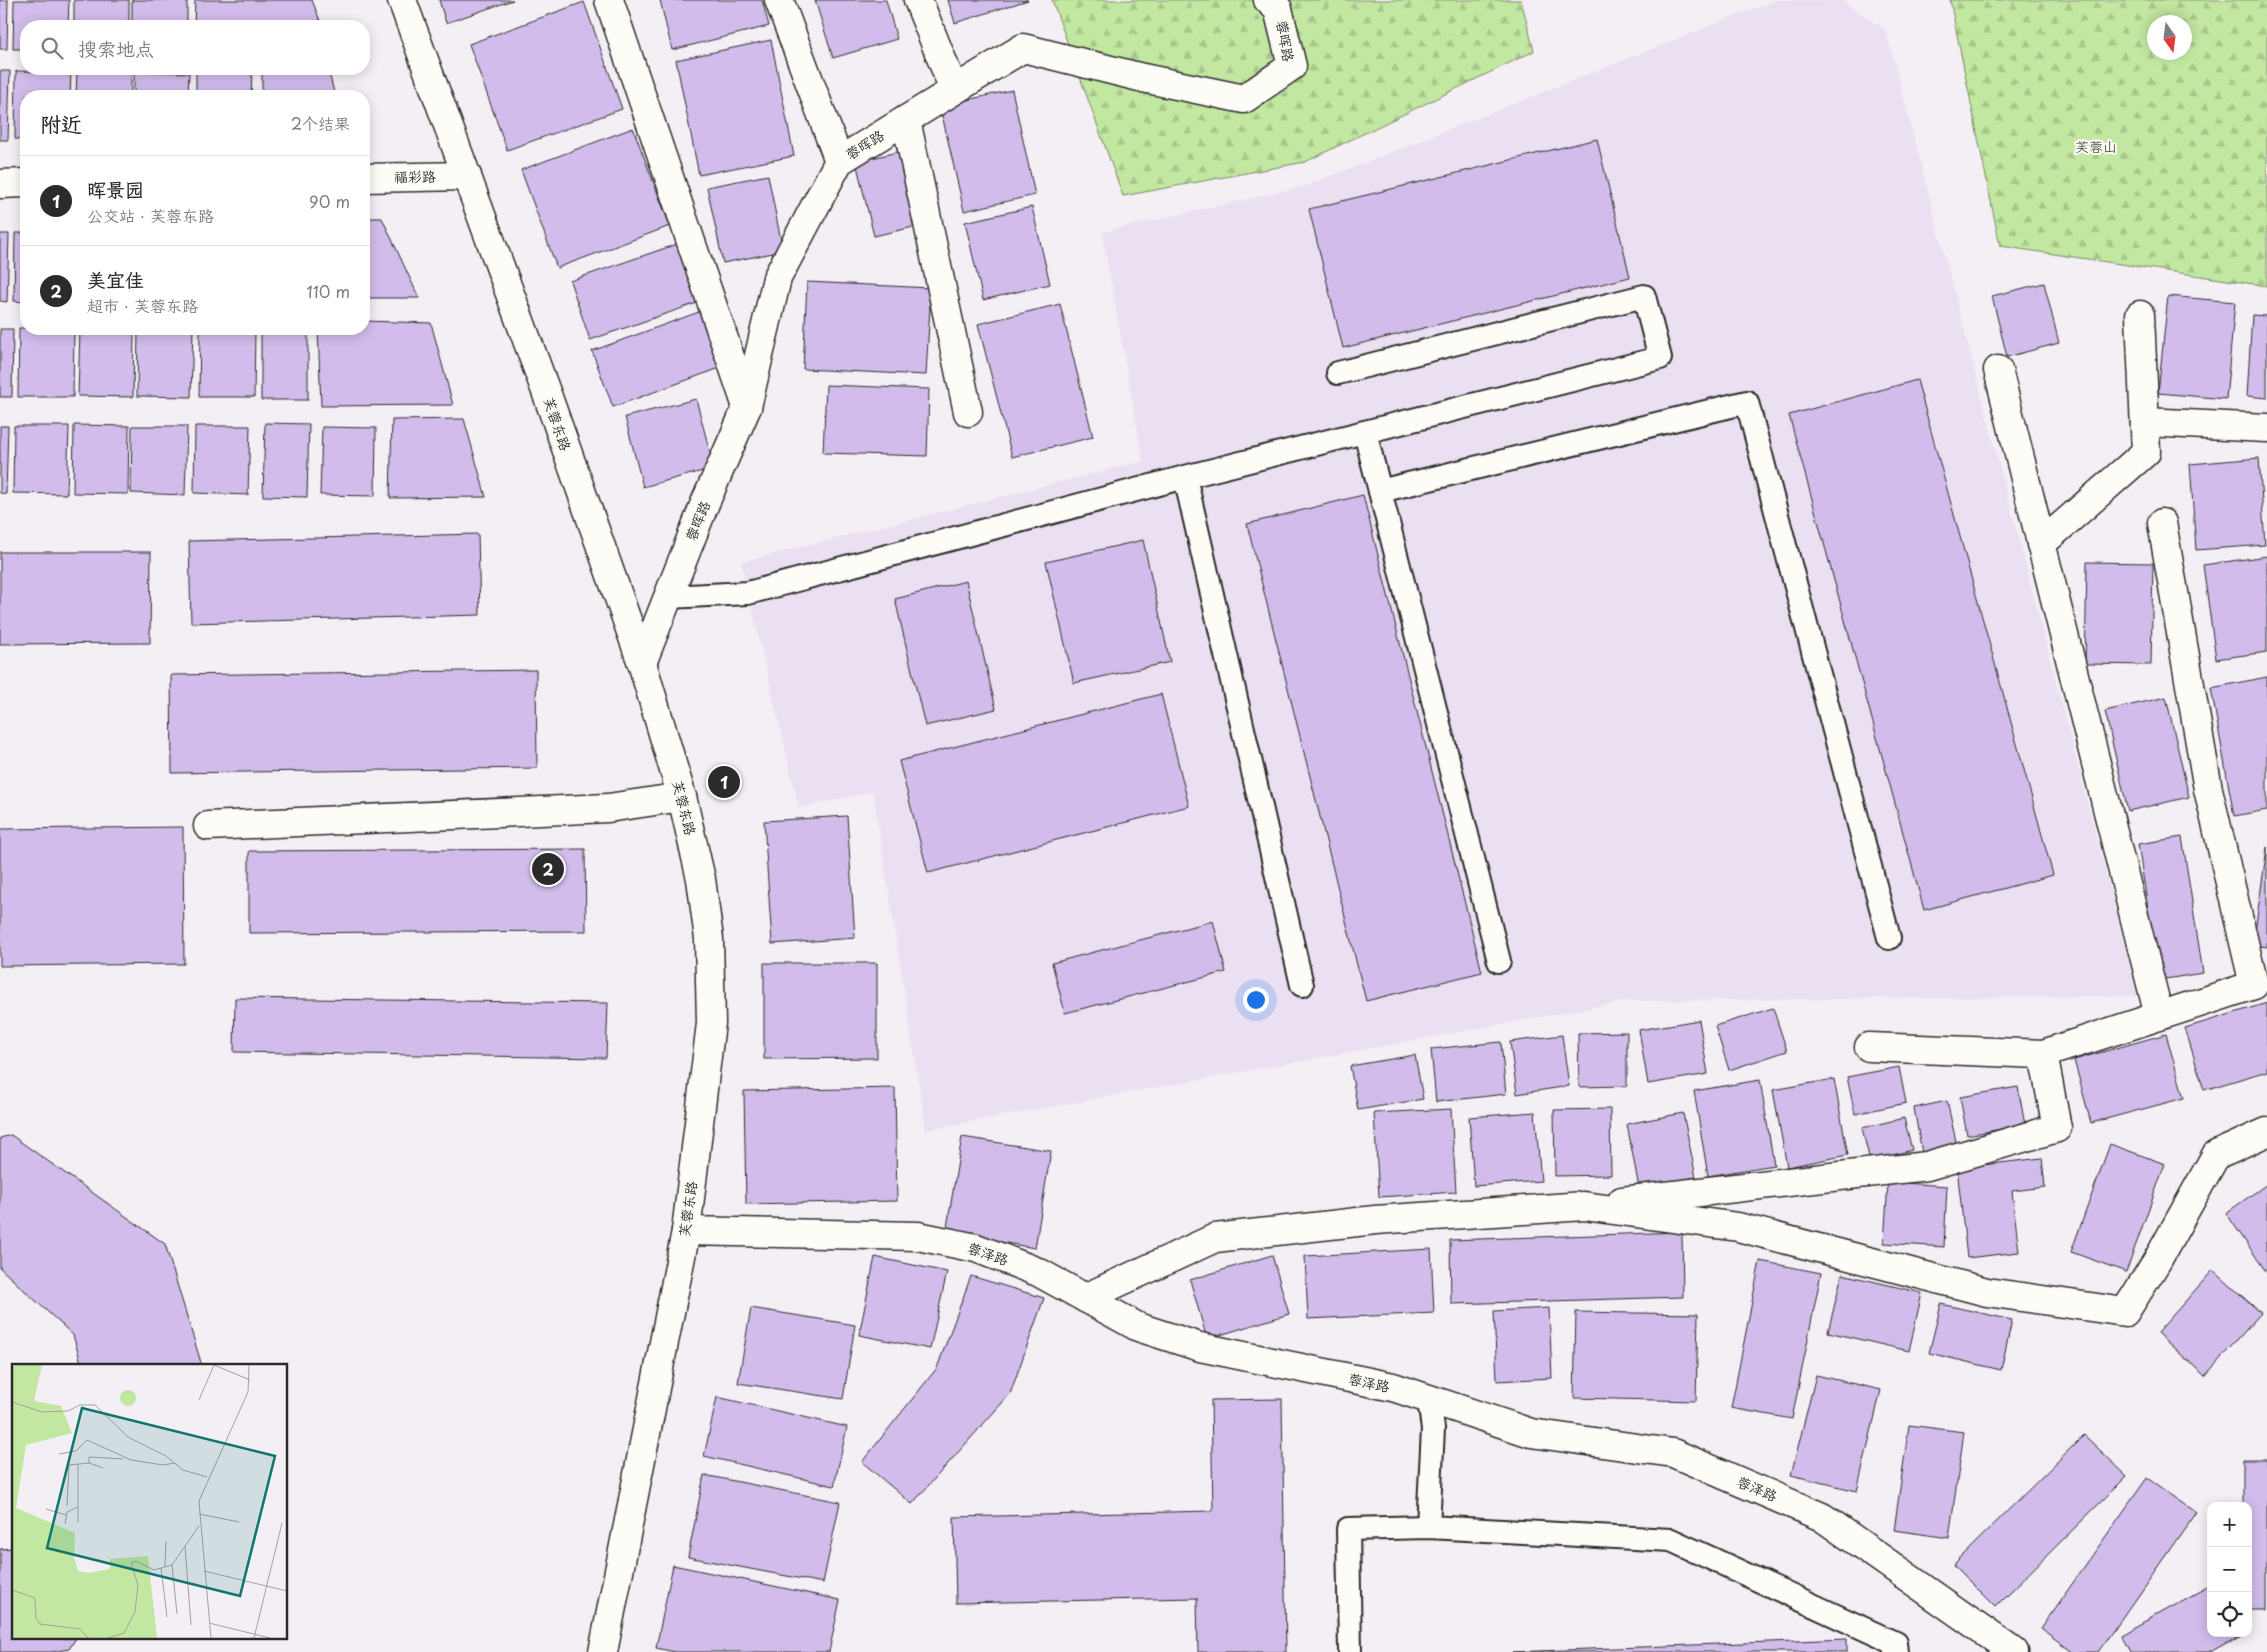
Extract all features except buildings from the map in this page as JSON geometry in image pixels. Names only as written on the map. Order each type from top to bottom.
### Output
[{"type":"street","name":"芙蓉东路","points":[[402,0],[642,663],[682,797],[701,879],[706,914],[709,939],[711,1023],[686,1231],[603,1652]]},
{"type":"street","points":[[609,0],[747,406]]},
{"type":"street","points":[[779,0],[839,161]]},
{"type":"street","points":[[918,0],[954,90]]},
{"type":"street","name":"蓉晖路","points":[[642,663],[747,406],[778,278],[839,161],[1023,48],[1143,78],[1244,99],[1292,66],[1278,9],[1268,0]]},
{"type":"street","points":[[906,120],[968,412]]},
{"type":"street","name":"福彩路","points":[[370,178],[467,176]]},
{"type":"street","points":[[0,184],[20,183]]},
{"type":"street","points":[[2041,544],[2146,452],[2140,315]]},
{"type":"street","points":[[1998,370],[2159,1016]]},
{"type":"street","points":[[2145,422],[2267,428]]},
{"type":"street","points":[[1869,1047],[2043,1054],[2254,985],[2208,789],[2162,523]]},
{"type":"street","points":[[208,826],[608,808],[682,797]]},
{"type":"street","points":[[1085,1298],[1215,1238],[1375,1220],[1584,1206],[1927,1166],[2057,1128],[2043,1054]]},
{"type":"street","points":[[1584,1206],[1738,1227],[1987,1292],[2125,1312],[2157,1261],[2216,1156],[2267,1132]]},
{"type":"street","name":"蓉泽路","points":[[686,1231],[918,1236],[976,1248],[1038,1272],[1138,1327],[1200,1347],[1393,1387],[1531,1433],[1673,1453],[1822,1517],[2014,1652]]},
{"type":"lane","points":[[668,597],[748,593],[1185,477],[1660,358],[1644,296],[1338,373]]},
{"type":"lane","points":[[1380,491],[1748,402],[1889,938]]},
{"type":"lane","points":[[1365,432],[1500,961]]},
{"type":"lane","points":[[1185,477],[1302,985]]},
{"type":"lane","points":[[1428,1527],[1433,1429],[1429,1399]]},
{"type":"lane","points":[[1350,1652],[1348,1529],[1428,1527],[1671,1540],[1895,1643],[1896,1652]]},
{"type":"shaded area","points":[[1776,0],[1840,0],[1886,30],[2138,996],[1628,1001],[926,1130],[873,792],[799,808],[741,562],[1143,461],[1102,232],[1306,186]]},
{"type":"green space","points":[[1052,0],[1521,0],[1534,51],[1305,162],[1123,196]]},
{"type":"green space","name":"芙蓉山","points":[[1950,0],[2267,0],[2267,286],[2000,246]]},
{"type":"place","name":"晖景园","points":[[724,782]]},
{"type":"place","name":"美宜佳","points":[[548,869]]}]
